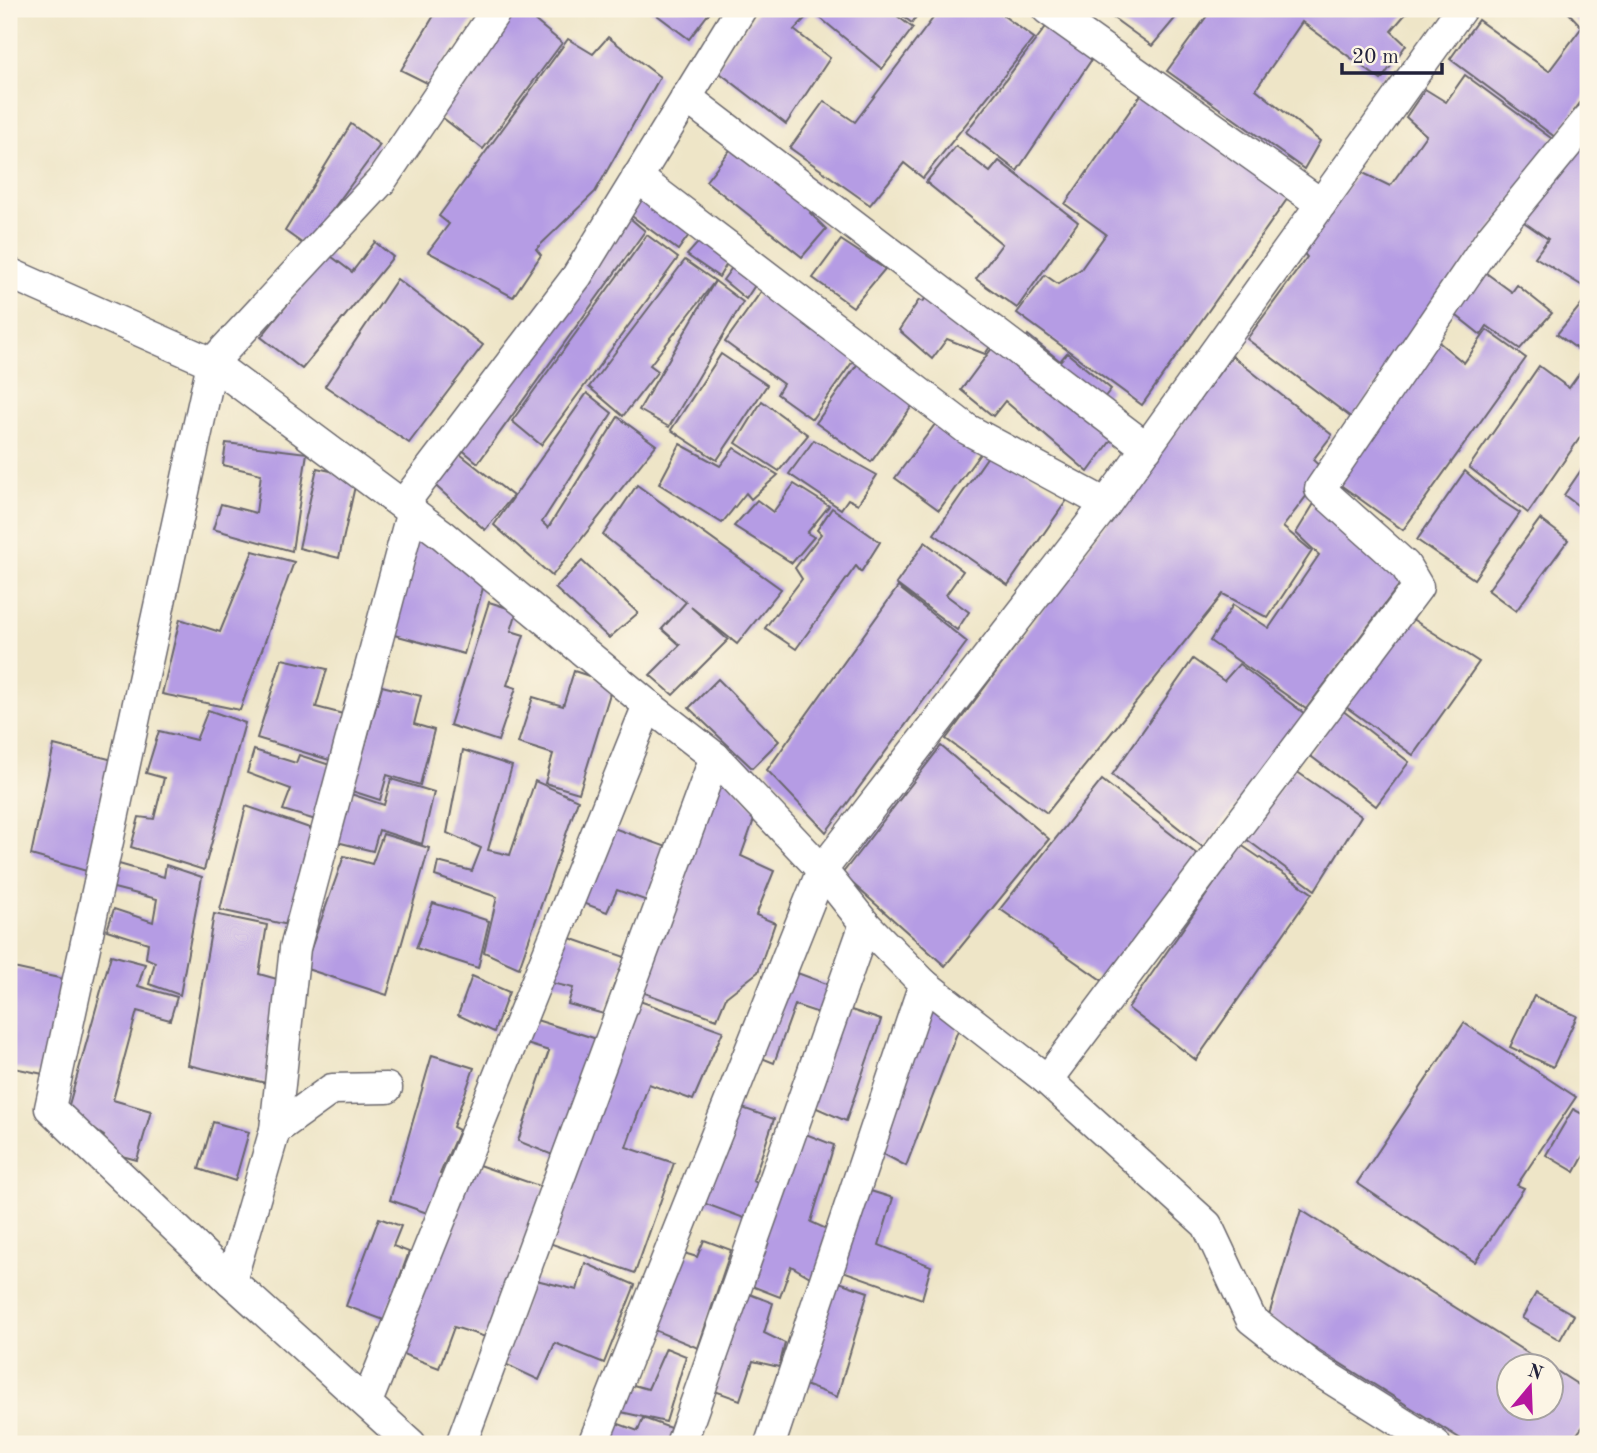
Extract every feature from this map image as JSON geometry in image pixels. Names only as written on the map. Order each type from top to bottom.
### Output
[{"type":"street","points":[[411,1444],[231,1281],[50,1108],[212,363],[381,181],[497,9]]},
{"type":"street","points":[[231,1281],[275,1130],[295,948],[412,511],[408,498],[577,276],[741,9]]},
{"type":"street","points":[[1047,9],[1321,204]]},
{"type":"street","points":[[593,1444],[822,870],[1106,504],[1461,9]]},
{"type":"street","points":[[686,97],[1147,448]]},
{"type":"street","points":[[1047,1080],[1419,587],[1405,565],[1320,489],[1491,239],[1588,119]]},
{"type":"street","points":[[637,177],[967,429],[1106,504]]},
{"type":"street","points":[[9,274],[212,363],[412,511],[715,757],[822,870],[865,924],[924,984],[1047,1080],[1207,1225],[1251,1319],[1311,1366],[1435,1444]]},
{"type":"street","points":[[367,1402],[649,705]]},
{"type":"street","points":[[461,1444],[715,757]]},
{"type":"street","points":[[681,1444],[865,924]]},
{"type":"street","points":[[769,1444],[924,984]]},
{"type":"street","points":[[275,1130],[331,1089],[387,1088]]},
{"type":"building","points":[[438,9],[480,9],[429,84],[401,70]]},
{"type":"building","points":[[505,9],[521,9],[562,43],[483,149],[434,111]]},
{"type":"building","points":[[649,9],[712,9],[689,39]]},
{"type":"building","points":[[759,9],[888,9],[913,28],[882,69],[812,11],[794,30],[830,58],[786,124],[716,70]]},
{"type":"building","points":[[893,9],[921,9],[912,23]]},
{"type":"building","points":[[940,9],[998,9],[997,11],[1034,38],[923,178],[904,163],[870,205],[790,148],[824,101],[855,122]]},
{"type":"building","points":[[1072,9],[1099,9],[1086,20]]},
{"type":"building","points":[[1101,9],[1183,9],[1152,46]]},
{"type":"building","points":[[1212,9],[1410,9],[1391,31],[1406,45],[1381,80],[1302,22],[1256,89],[1320,141],[1304,169],[1167,71]]},
{"type":"building","points":[[1565,9],[1588,9],[1588,92],[1555,137],[1450,59],[1478,20],[1549,71],[1582,27]]},
{"type":"building","points":[[1048,24],[1094,56],[1017,171],[966,132]]},
{"type":"building","points":[[608,37],[660,77],[595,192],[536,249],[541,255],[513,297],[428,252],[449,224],[439,216],[568,39],[593,54]]},
{"type":"building","points":[[1465,75],[1555,141],[1352,418],[1247,339],[1307,257],[1301,250],[1359,171],[1390,186],[1426,135],[1406,117],[1425,89],[1446,102]]},
{"type":"building","points":[[1145,89],[1290,195],[1142,405],[1017,313],[1045,275],[1058,284],[1081,269],[1106,234],[1065,204]]},
{"type":"building","points":[[351,124],[380,145],[306,246],[285,231]]},
{"type":"building","points":[[747,128],[825,191],[810,213],[826,229],[802,257],[706,181]]},
{"type":"building","points":[[1588,134],[1586,288],[1535,257],[1548,239],[1521,220]]},
{"type":"building","points":[[956,146],[990,172],[999,161],[1078,222],[1017,308],[976,279],[1002,244],[926,182]]},
{"type":"building","points":[[645,192],[694,228],[678,250],[629,214]]},
{"type":"building","points":[[611,202],[645,231],[478,463],[447,437]]},
{"type":"building","points":[[647,235],[678,258],[541,445],[512,421]]},
{"type":"building","points":[[704,236],[731,257],[719,277],[687,255]]},
{"type":"building","points":[[841,240],[885,269],[853,307],[813,278]]},
{"type":"building","points":[[375,242],[393,257],[302,369],[261,337],[328,254],[352,272]]},
{"type":"building","points":[[685,260],[715,281],[650,365],[658,371],[623,416],[589,387]]},
{"type":"building","points":[[736,262],[761,276],[746,299],[723,280]]},
{"type":"building","points":[[1482,270],[1512,292],[1517,285],[1552,313],[1520,349],[1487,326],[1481,335],[1452,312]]},
{"type":"building","points":[[397,279],[483,345],[409,443],[325,386]]},
{"type":"building","points":[[937,279],[1002,329],[985,354],[947,339],[932,359],[899,330],[919,300],[923,302]]},
{"type":"building","points":[[715,281],[743,302],[669,427],[639,410]]},
{"type":"building","points":[[763,289],[858,354],[812,419],[777,394],[783,384],[725,342]]},
{"type":"building","points":[[1588,296],[1588,357],[1557,334]]},
{"type":"building","points":[[1487,330],[1526,358],[1403,530],[1335,481],[1435,339],[1464,363]]},
{"type":"building","points":[[1028,335],[1060,361],[1067,353],[1111,389],[1099,404],[1123,424],[1088,472],[1005,401],[993,416],[961,390],[993,347],[1011,360]]},
{"type":"building","points":[[721,354],[767,385],[717,460],[671,430]]},
{"type":"building","points":[[1232,356],[1332,435],[1313,460],[1325,471],[1283,527],[1312,551],[1268,618],[1223,594],[1047,813],[946,739]]},
{"type":"building","points":[[859,362],[915,402],[871,462],[816,423]]},
{"type":"building","points":[[1539,366],[1569,388],[1584,367],[1588,370],[1588,426],[1528,513],[1469,467]]},
{"type":"building","points":[[587,393],[612,413],[542,522],[548,528],[618,417],[656,445],[552,576],[494,525]]},
{"type":"building","points":[[762,401],[808,435],[779,471],[736,443]]},
{"type":"building","points":[[939,419],[982,451],[939,510],[895,478]]},
{"type":"building","points":[[814,440],[877,475],[858,504],[848,499],[841,509],[789,474]]},
{"type":"building","points":[[226,443],[307,453],[292,551],[213,529],[221,504],[256,513],[261,474],[223,465]]},
{"type":"building","points":[[680,444],[720,466],[734,448],[778,475],[751,499],[746,493],[722,523],[659,484]]},
{"type":"building","points":[[451,447],[513,496],[485,530],[429,480]]},
{"type":"building","points":[[993,449],[1067,500],[1008,585],[934,534]]},
{"type":"building","points":[[1588,460],[1588,513],[1564,495]]},
{"type":"building","points":[[317,468],[357,477],[339,558],[299,548]]},
{"type":"building","points":[[1465,471],[1494,496],[1520,513],[1474,579],[1417,540]]},
{"type":"building","points":[[794,484],[829,506],[807,533],[814,537],[792,563],[734,526],[757,500],[773,512]]},
{"type":"building","points":[[637,485],[781,589],[737,644],[691,607],[728,640],[673,695],[650,675],[680,645],[662,629],[686,602],[603,535]]},
{"type":"building","points":[[1315,502],[1405,577],[1306,709],[1210,641],[1233,605],[1269,628],[1319,555],[1296,533]]},
{"type":"building","points":[[832,508],[880,542],[861,572],[856,566],[796,649],[765,628],[802,579],[795,568],[821,534],[817,530]]},
{"type":"building","points":[[418,518],[485,581],[464,654],[387,633]]},
{"type":"building","points":[[1540,519],[1568,540],[1516,611],[1488,590]]},
{"type":"building","points":[[925,542],[963,571],[946,595],[969,612],[957,630],[896,584]]},
{"type":"building","points":[[253,551],[294,562],[240,710],[162,694],[180,619],[220,632]]},
{"type":"building","points":[[582,561],[638,613],[609,638],[555,588]]},
{"type":"building","points":[[898,587],[967,642],[826,832],[767,770]]},
{"type":"building","points":[[489,602],[517,611],[511,631],[524,635],[507,685],[516,688],[498,741],[450,725]]},
{"type":"building","points":[[1406,615],[1479,662],[1413,755],[1346,707]]},
{"type":"building","points":[[282,659],[327,669],[316,707],[347,715],[336,762],[257,738]]},
{"type":"building","points":[[1193,659],[1224,681],[1239,664],[1305,714],[1204,848],[1112,775]]},
{"type":"building","points":[[574,671],[613,684],[579,793],[545,783],[553,754],[518,743],[533,697],[563,706]]},
{"type":"building","points":[[718,679],[779,741],[752,768],[689,708]]},
{"type":"building","points":[[382,686],[421,696],[414,724],[434,730],[420,785],[387,775],[380,800],[352,791]]},
{"type":"building","points":[[208,710],[245,723],[204,870],[131,847],[139,817],[154,819],[164,778],[146,773],[159,731],[196,740]]},
{"type":"building","points":[[1342,710],[1409,762],[1376,806],[1308,754]]},
{"type":"building","points":[[54,745],[117,761],[90,872],[31,855]]},
{"type":"building","points":[[941,746],[1049,839],[945,966],[842,874]]},
{"type":"building","points":[[254,750],[296,763],[299,755],[336,767],[319,821],[283,810],[291,789],[247,773]]},
{"type":"building","points":[[463,750],[512,766],[488,850],[510,855],[535,781],[578,800],[519,968],[484,952],[497,897],[435,876],[438,862],[472,871],[481,848],[447,833]]},
{"type":"building","points":[[1293,769],[1361,816],[1315,890],[1246,839]]},
{"type":"building","points":[[720,772],[757,811],[741,856],[774,871],[756,915],[775,923],[758,972],[726,997],[717,1019],[639,991]]},
{"type":"building","points":[[391,779],[434,792],[422,844],[379,830],[373,851],[333,841],[351,794],[384,805]]},
{"type":"building","points":[[1102,780],[1203,859],[1110,986],[1000,909]]},
{"type":"building","points":[[246,806],[318,831],[293,926],[220,910]]},
{"type":"building","points":[[605,825],[667,847],[650,902],[617,890],[607,912],[578,901]]},
{"type":"building","points":[[383,834],[429,848],[387,995],[304,968],[344,856],[372,864]]},
{"type":"building","points":[[1241,845],[1312,893],[1196,1060],[1128,1008]]},
{"type":"building","points":[[119,864],[164,877],[166,865],[202,877],[180,995],[149,984],[155,962],[146,958],[148,943],[107,930],[114,909],[153,922],[157,899],[110,887]]},
{"type":"building","points":[[433,903],[489,921],[478,968],[416,948]]},
{"type":"building","points":[[214,914],[267,925],[259,974],[284,981],[266,1083],[188,1065]]},
{"type":"building","points":[[561,935],[625,957],[604,1014],[568,1004],[573,988],[543,981]]},
{"type":"building","points":[[111,955],[145,964],[138,986],[177,997],[170,1020],[137,1011],[113,1100],[151,1111],[137,1160],[99,1150],[104,1136],[67,1112]]},
{"type":"building","points":[[9,967],[68,980],[48,1075],[9,1067]]},
{"type":"building","points":[[784,968],[835,987],[825,1015],[795,1005],[774,1063],[752,1054]]},
{"type":"building","points":[[472,976],[509,992],[494,1032],[458,1015]]},
{"type":"building","points":[[1534,996],[1577,1016],[1553,1067],[1510,1047]]},
{"type":"building","points":[[634,999],[723,1031],[693,1100],[649,1084],[626,1147],[674,1163],[635,1273],[549,1243]]},
{"type":"building","points":[[930,1002],[960,1025],[906,1166],[878,1151]]},
{"type":"building","points":[[839,1006],[881,1020],[846,1121],[803,1102]]},
{"type":"building","points":[[530,1018],[600,1040],[560,1158],[518,1141],[549,1051],[520,1042]]},
{"type":"building","points":[[1464,1023],[1576,1097],[1517,1185],[1524,1188],[1475,1262],[1357,1183]]},
{"type":"building","points":[[432,1055],[474,1068],[453,1127],[459,1130],[440,1174],[446,1176],[430,1214],[390,1200]]},
{"type":"building","points":[[731,1104],[774,1119],[753,1181],[763,1185],[752,1221],[695,1200]]},
{"type":"building","points":[[1573,1109],[1588,1117],[1588,1148],[1575,1172],[1546,1155]]},
{"type":"building","points":[[213,1122],[249,1132],[235,1181],[199,1169]]},
{"type":"building","points":[[798,1131],[834,1145],[811,1222],[833,1232],[817,1281],[791,1266],[780,1297],[744,1283]]},
{"type":"building","points":[[473,1163],[545,1188],[492,1339],[454,1327],[439,1368],[395,1351]]},
{"type":"building","points":[[864,1189],[893,1198],[879,1245],[931,1266],[922,1299],[837,1269]]},
{"type":"building","points":[[1301,1210],[1526,1352],[1496,1352],[1496,1422],[1566,1422],[1566,1377],[1588,1391],[1588,1420],[1569,1444],[1469,1444],[1268,1318]]},
{"type":"building","points":[[379,1218],[401,1226],[393,1246],[409,1252],[384,1320],[346,1306]]},
{"type":"building","points":[[704,1240],[731,1250],[698,1348],[644,1326],[674,1250],[697,1257]]},
{"type":"building","points":[[585,1263],[635,1285],[604,1363],[555,1343],[539,1380],[503,1363],[532,1279],[577,1290]]},
{"type":"building","points":[[836,1281],[868,1292],[837,1397],[799,1383]]},
{"type":"building","points":[[744,1292],[773,1303],[764,1333],[785,1343],[779,1367],[753,1361],[740,1400],[709,1389]]},
{"type":"building","points":[[1536,1293],[1574,1315],[1560,1340],[1522,1318]]},
{"type":"building","points":[[666,1348],[686,1356],[666,1422],[612,1410],[622,1382],[648,1389]]},
{"type":"building","points":[[643,1418],[676,1430],[671,1444],[599,1444],[608,1420],[638,1431]]}]
